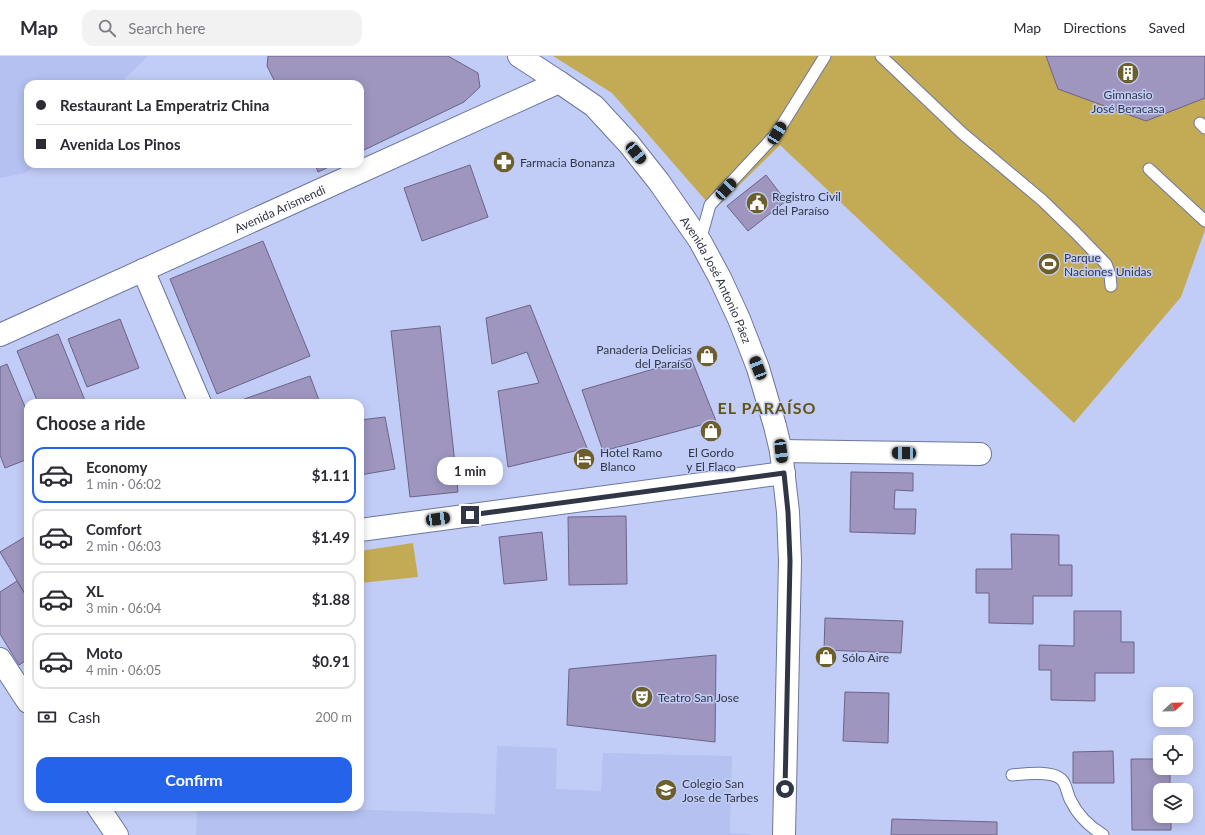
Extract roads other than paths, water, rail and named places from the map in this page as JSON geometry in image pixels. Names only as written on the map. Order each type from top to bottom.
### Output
[{"type":"street","name":"Avenida José Antonio Páez","points":[[519,56],[594,106],[629,144],[659,182],[700,241],[720,278],[755,361],[781,451],[788,512],[790,561],[784,835]]},
{"type":"street","name":"Avenida Arismendi","points":[[0,335],[559,82]]},
{"type":"street","points":[[142,270],[198,399]]},
{"type":"street","points":[[781,451],[980,454]]},
{"type":"street","points":[[364,529],[784,473]]},
{"type":"street","points":[[0,659],[24,691]]},
{"type":"street","points":[[101,811],[117,835]]},
{"type":"lane","points":[[700,241],[710,205],[777,133],[825,56]]},
{"type":"lane","points":[[881,56],[962,133],[1042,200],[1075,232],[1106,264],[1110,275],[1111,286]]},
{"type":"lane","points":[[1149,169],[1205,221]]},
{"type":"lane","points":[[1012,775],[1045,773],[1060,778],[1065,785],[1070,801],[1082,818],[1092,828],[1103,835]]},
{"type":"place","name":"Gimnasio José Beracasa","points":[[1128,73]]},
{"type":"place","name":"Farmacia Bonanza","points":[[504,162]]},
{"type":"place","name":"Registro Civil del Paraíso","points":[[757,203]]},
{"type":"place","name":"Parque Naciones Unidas","points":[[1049,264]]},
{"type":"place","name":"Panadería Delicias del Paraíso","points":[[707,356]]},
{"type":"place","name":"El Gordo y El Flaco","points":[[711,431]]},
{"type":"place","name":"Hotel Ramo Blanco","points":[[584,459]]},
{"type":"place","name":"Sólo Aire","points":[[826,657]]},
{"type":"place","name":"Teatro San Jose","points":[[642,697]]},
{"type":"place","name":"Colegio San Jose de Tarbes","points":[[666,790]]},
{"type":"district","name":"EL PARAÍSO","points":[[767,407]]}]
